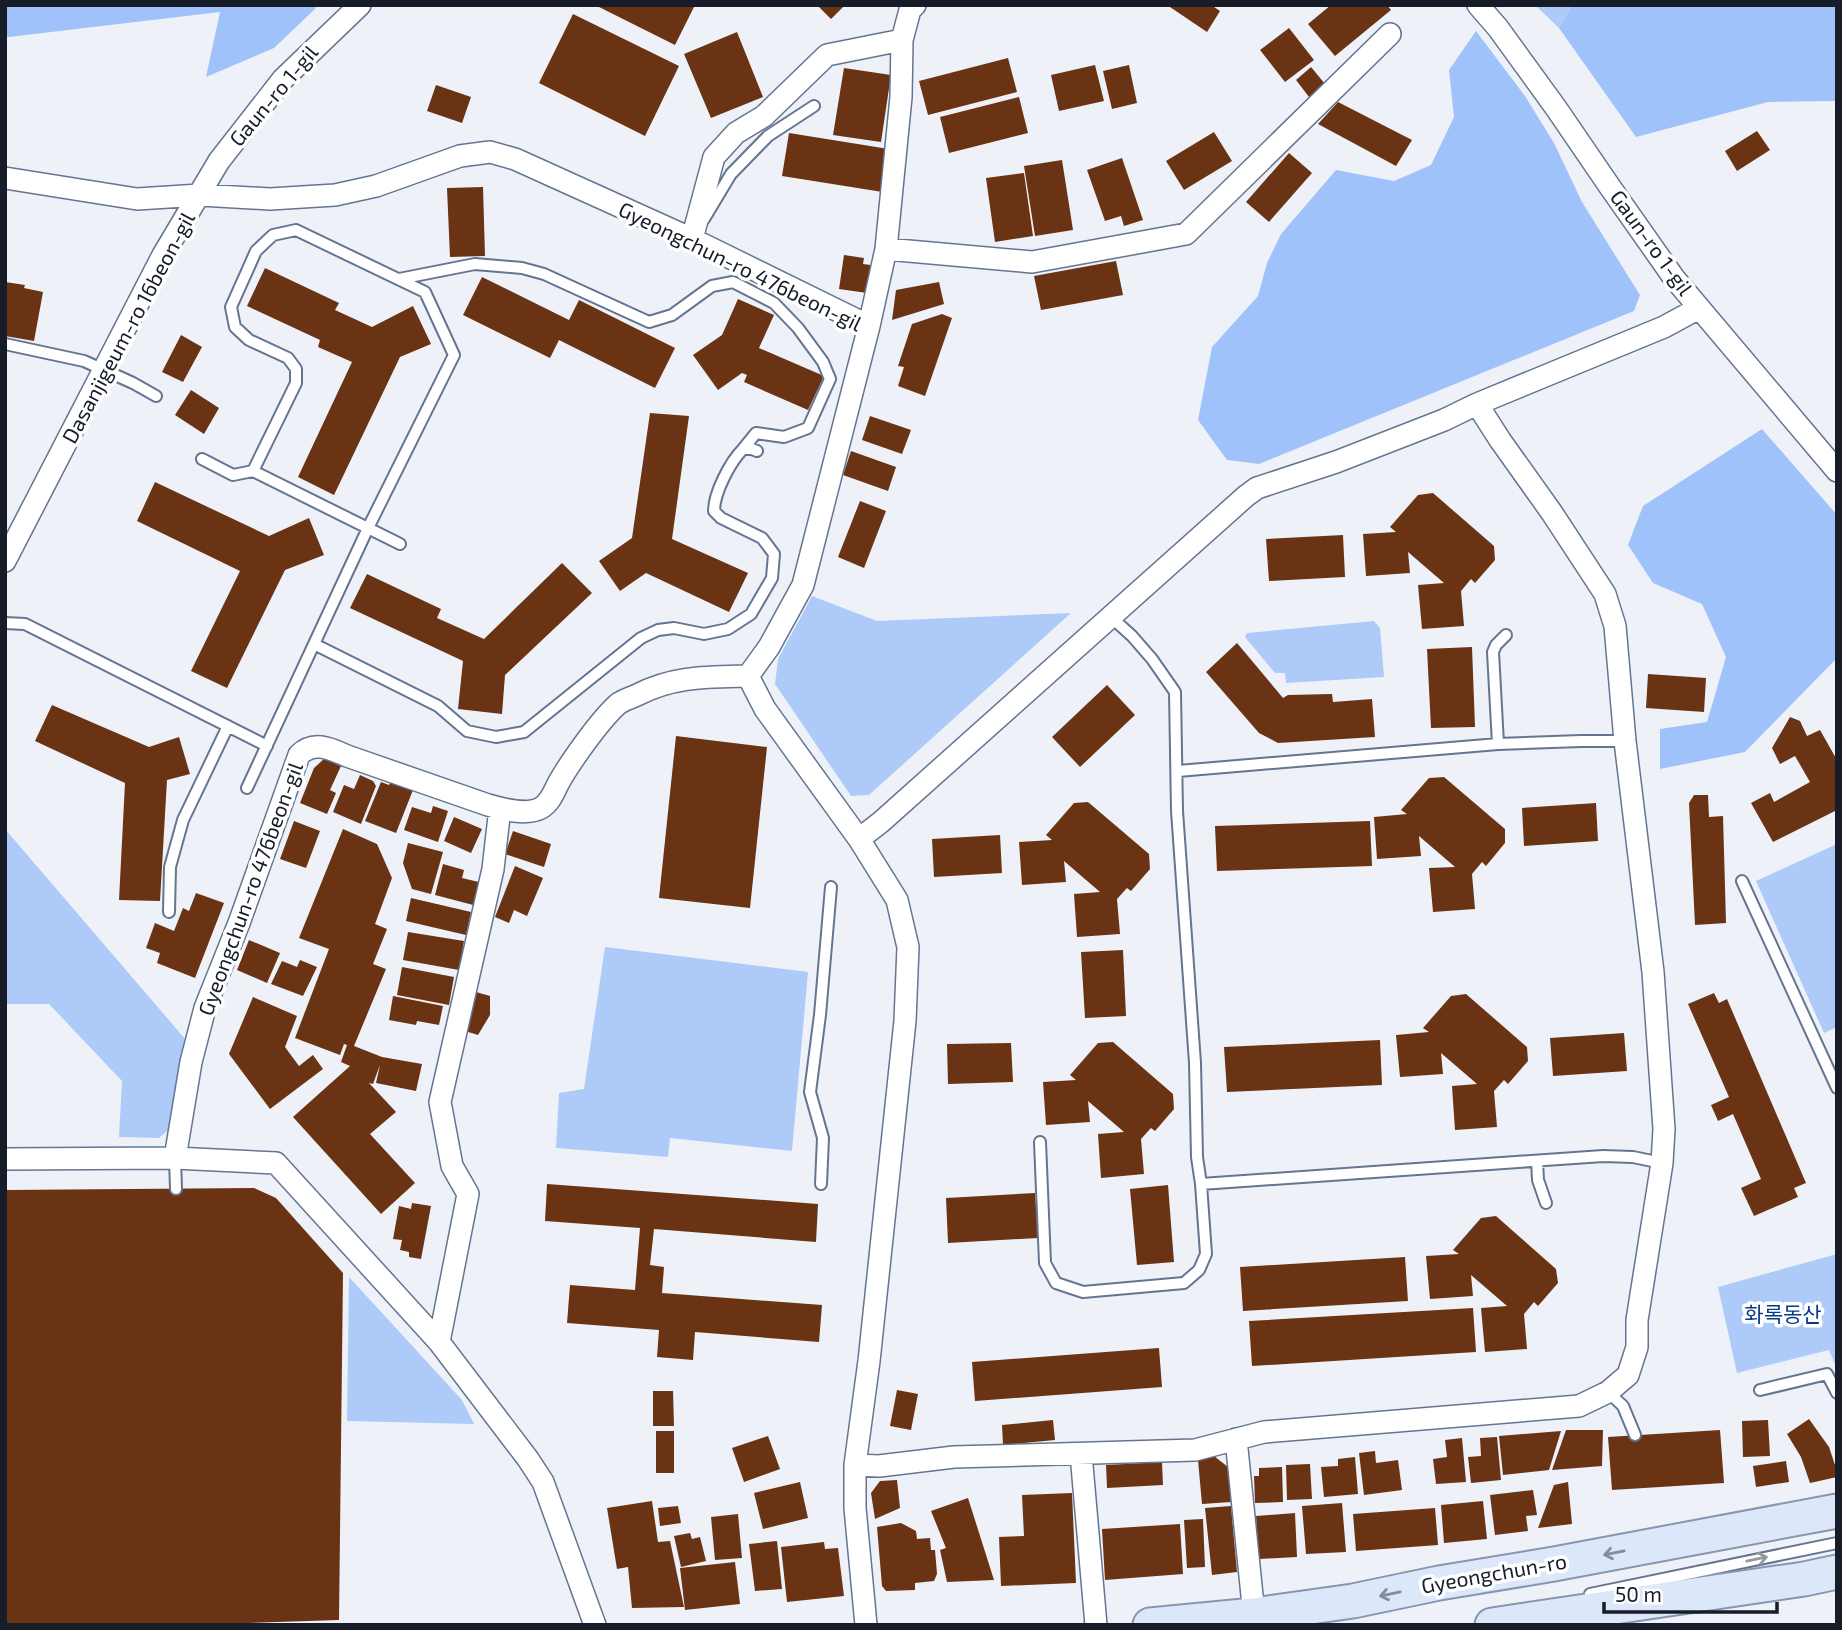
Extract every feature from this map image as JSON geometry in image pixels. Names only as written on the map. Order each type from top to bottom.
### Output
[{"type":"main road","name":"Gyeongchun-ro","points":[[1150,1625],[1254,1615],[1353,1601],[1837,1511]]},
{"type":"main road","points":[[1492,1625],[1837,1572]]},
{"type":"street","name":"Gaun-ro 1-gil","points":[[200,195],[219,161],[283,79],[360,5]]},
{"type":"street","name":"Gaun-ro 1-gil","points":[[1478,5],[1499,28],[1674,278],[1837,471]]},
{"type":"street","points":[[869,326],[886,249],[901,97],[902,40],[911,7]]},
{"type":"street","points":[[886,249],[1032,262],[1186,234],[1390,34]]},
{"type":"street","points":[[692,239],[714,157],[736,133],[764,116],[827,55],[902,40]]},
{"type":"street","name":"Gyeongchun-ro 476beon-gil","points":[[175,1158],[191,1062],[205,1008],[239,923],[299,755],[305,750],[326,747],[500,808],[526,811],[541,808],[552,797],[559,782],[596,728],[619,704],[651,688],[690,678],[748,676],[769,647],[803,584],[869,326],[692,239],[515,159],[490,152],[460,156],[376,186],[335,195],[270,199],[200,195]]},
{"type":"street","name":"Dasanjigeum-ro 16beon-gil","points":[[5,178],[137,199],[200,195]]},
{"type":"street","name":"Dasanjigeum-ro 16beon-gil","points":[[5,561],[163,255],[200,195]]},
{"type":"street","points":[[859,839],[1257,488],[1336,462],[1444,420],[1664,327],[1699,308]]},
{"type":"street","points":[[855,1465],[879,1466],[954,1457],[1195,1450],[1264,1432],[1579,1406],[1608,1392],[1628,1375],[1637,1347],[1637,1320],[1662,1163],[1664,1129],[1653,972],[1625,741],[1615,626],[1605,594],[1477,404]]},
{"type":"street","points":[[748,676],[765,709],[859,839],[897,900],[908,947],[905,1021],[869,1361],[855,1465],[855,1507],[866,1625]]},
{"type":"street","points":[[439,1342],[468,1194],[452,1166],[440,1102],[493,869],[500,808]]},
{"type":"street","points":[[5,1159],[175,1158],[276,1163],[439,1342],[528,1459],[542,1482],[595,1625]]},
{"type":"street","points":[[1236,1439],[1254,1615]]},
{"type":"street","points":[[1081,1454],[1096,1625]]},
{"type":"lane","points":[[692,239],[730,174],[768,136],[814,106]]},
{"type":"lane","points":[[247,788],[368,528],[454,355],[425,292],[296,230],[272,235],[256,251],[231,307],[235,327],[249,340],[288,358],[296,369],[296,383],[253,471]]},
{"type":"lane","points":[[314,645],[438,706],[467,731],[496,737],[524,732],[641,638],[658,629],[674,628],[704,634],[728,629],[751,614],[772,578],[774,554],[762,538],[721,518],[714,511],[714,501],[735,457],[756,433],[784,437],[808,428],[830,379],[823,362],[798,328],[774,303],[733,282],[712,286],[672,315],[649,322],[544,274],[522,268],[475,264],[399,279]]},
{"type":"lane","points":[[5,344],[84,361],[156,396]]},
{"type":"lane","points":[[743,449],[757,451]]},
{"type":"lane","points":[[202,459],[233,475],[253,471],[400,544]]},
{"type":"lane","points":[[1040,1142],[1045,1263],[1056,1283],[1083,1293],[1184,1283],[1199,1270],[1206,1254],[1197,1157],[1195,1063],[1177,811],[1175,692],[1152,659],[1112,618]]},
{"type":"lane","points":[[5,622],[25,624],[267,746]]},
{"type":"lane","points":[[1498,744],[1493,652],[1496,645],[1507,635]]},
{"type":"lane","points":[[169,912],[170,867],[183,820],[228,726]]},
{"type":"lane","points":[[1178,771],[1498,744],[1625,741]]},
{"type":"lane","points":[[1742,881],[1837,1088]]},
{"type":"lane","points":[[821,1184],[823,1138],[810,1092],[820,1015],[831,887]]},
{"type":"lane","points":[[1201,1184],[1603,1156],[1633,1157],[1662,1163]]},
{"type":"lane","points":[[175,1158],[176,1189]]},
{"type":"lane","points":[[1537,1161],[1538,1180],[1546,1203]]},
{"type":"lane","points":[[1760,1390],[1827,1374],[1837,1393]]},
{"type":"lane","points":[[1608,1392],[1623,1406],[1635,1435]]},
{"type":"lane","points":[[1580,1597],[1837,1543]]},
{"type":"lane","points":[[1476,1625],[1541,1607]]},
{"type":"green space","points":[[1535,5],[1572,5],[1559,28]]},
{"type":"green space","points":[[812,596],[877,621],[1071,613],[869,795],[851,796],[775,684],[778,659]]},
{"type":"green space","points":[[1374,621],[1380,628],[1384,677],[1286,683],[1285,673],[1275,673],[1245,637],[1247,633]]},
{"type":"green space","points":[[5,829],[186,1040],[173,1126],[159,1138],[119,1137],[122,1081],[49,1004],[5,1004]]},
{"type":"green space","points":[[1837,844],[1837,1027],[1824,1033],[1756,881]]},
{"type":"green space","points":[[605,947],[808,972],[792,1151],[670,1138],[668,1157],[556,1148],[559,1093],[584,1089]]},
{"type":"green space","name":"화록동산","points":[[1837,1254],[1837,1369],[1829,1350],[1737,1373],[1718,1287]]},
{"type":"green space","points":[[349,1277],[462,1400],[474,1424],[347,1421]]},
{"type":"shaded area","points":[[5,5],[316,5],[274,48],[206,77],[220,12],[9,37],[5,36]]},
{"type":"shaded area","points":[[1572,5],[1837,5],[1837,101],[1768,102],[1636,137],[1559,28]]},
{"type":"shaded area","points":[[1476,31],[1525,96],[1554,143],[1582,202],[1640,295],[1634,311],[1259,464],[1227,460],[1198,420],[1212,347],[1258,296],[1267,263],[1281,234],[1336,170],[1394,181],[1431,165],[1454,117],[1449,70]]},
{"type":"shaded area","points":[[1762,429],[1837,515],[1837,658],[1745,752],[1660,769],[1660,729],[1707,722],[1726,657],[1702,604],[1653,583],[1628,545],[1643,506]]},
{"type":"building","points":[[595,5],[695,5],[675,45]]},
{"type":"building","points":[[817,5],[845,5],[831,19]]},
{"type":"building","points":[[1167,5],[1211,5],[1220,11],[1207,32]]},
{"type":"building","points":[[1331,5],[1387,5],[1391,10],[1335,56],[1308,24]]},
{"type":"building","points":[[573,14],[679,66],[645,136],[539,83]]},
{"type":"building","points":[[1289,28],[1314,60],[1285,82],[1260,50]]},
{"type":"building","points":[[737,32],[763,97],[711,118],[684,54]]},
{"type":"building","points":[[1008,58],[1017,92],[928,115],[919,81]]},
{"type":"building","points":[[1095,65],[1104,101],[1059,111],[1051,75]]},
{"type":"building","points":[[1129,65],[1137,103],[1112,109],[1103,71]]},
{"type":"building","points":[[1311,67],[1325,84],[1309,97],[1296,80]]},
{"type":"building","points":[[844,68],[891,75],[881,142],[833,135]]},
{"type":"building","points":[[436,85],[471,97],[462,123],[427,111]]},
{"type":"building","points":[[1019,97],[1028,133],[949,153],[940,117]]},
{"type":"building","points":[[1338,102],[1412,140],[1396,166],[1318,124]]},
{"type":"building","points":[[1757,131],[1770,150],[1737,171],[1725,151]]},
{"type":"building","points":[[1214,132],[1232,161],[1184,190],[1166,161]]},
{"type":"building","points":[[789,133],[895,150],[889,193],[782,176]]},
{"type":"building","points":[[1289,153],[1312,173],[1269,222],[1246,202]]},
{"type":"building","points":[[1122,158],[1143,220],[1124,226],[1121,216],[1105,221],[1087,170]]},
{"type":"building","points":[[1062,160],[1073,230],[1035,236],[1024,166]]},
{"type":"building","points":[[1024,173],[1033,236],[995,242],[986,178]]},
{"type":"building","points":[[483,187],[485,256],[450,257],[447,188]]},
{"type":"building","points":[[844,255],[864,258],[863,264],[878,266],[874,294],[839,289]]},
{"type":"building","points":[[1116,261],[1123,295],[1041,310],[1034,276]]},
{"type":"building","points":[[265,268],[339,303],[335,310],[372,327],[413,306],[431,344],[400,357],[334,495],[298,477],[352,362],[318,347],[320,340],[247,306]]},
{"type":"building","points":[[482,277],[569,320],[579,300],[675,348],[655,388],[559,340],[550,358],[463,315]]},
{"type":"building","points":[[5,282],[25,285],[24,288],[43,292],[34,341],[5,336]]},
{"type":"building","points":[[939,282],[944,304],[892,320],[896,290]]},
{"type":"building","points":[[738,299],[774,315],[759,348],[824,376],[808,410],[744,382],[747,375],[742,373],[718,390],[693,355],[722,335]]},
{"type":"building","points":[[942,314],[952,318],[925,396],[898,386],[904,367],[898,366],[912,324]]},
{"type":"building","points":[[181,335],[202,347],[183,382],[162,372]]},
{"type":"building","points":[[191,390],[219,408],[204,434],[175,415]]},
{"type":"building","points":[[650,413],[689,416],[672,539],[748,573],[729,612],[646,573],[620,591],[599,561],[632,538]]},
{"type":"building","points":[[870,416],[911,430],[902,454],[862,440]]},
{"type":"building","points":[[851,451],[896,467],[888,491],[843,475]]},
{"type":"building","points":[[155,482],[269,536],[309,518],[324,555],[285,570],[227,688],[191,671],[240,571],[137,521]]},
{"type":"building","points":[[1433,493],[1494,546],[1495,560],[1475,583],[1471,579],[1461,591],[1464,626],[1422,629],[1418,585],[1444,583],[1408,552],[1410,573],[1366,576],[1363,534],[1396,532],[1390,527],[1418,495]]},
{"type":"building","points":[[860,501],[886,511],[864,568],[838,557]]},
{"type":"building","points":[[1343,535],[1345,577],[1269,581],[1266,539]]},
{"type":"building","points":[[562,563],[592,593],[505,675],[502,714],[458,709],[463,661],[350,608],[367,574],[441,609],[437,618],[484,639]]},
{"type":"building","points":[[1237,643],[1283,698],[1288,695],[1332,694],[1333,702],[1372,699],[1375,737],[1278,743],[1259,733],[1206,672]]},
{"type":"building","points":[[1472,647],[1475,727],[1431,728],[1427,649]]},
{"type":"building","points":[[1648,674],[1706,678],[1704,712],[1646,708]]},
{"type":"building","points":[[1107,685],[1135,715],[1080,767],[1052,737]]},
{"type":"building","points":[[52,705],[149,747],[179,737],[190,774],[167,780],[160,901],[119,900],[125,783],[35,741]]},
{"type":"building","points":[[1790,717],[1800,721],[1807,736],[1820,730],[1837,760],[1837,810],[1773,842],[1751,803],[1770,793],[1774,802],[1810,782],[1795,756],[1780,764],[1772,748]]},
{"type":"building","points":[[676,736],[767,747],[750,908],[659,898]]},
{"type":"building","points":[[324,759],[341,766],[330,790],[336,793],[327,814],[300,803],[314,768]]},
{"type":"building","points":[[360,775],[373,781],[376,786],[361,824],[333,812],[344,785],[354,789]]},
{"type":"building","points":[[1444,777],[1505,829],[1505,843],[1486,866],[1482,862],[1472,874],[1475,909],[1433,912],[1429,868],[1455,867],[1419,836],[1421,856],[1377,859],[1374,817],[1407,814],[1401,810],[1429,778]]},
{"type":"building","points":[[391,781],[413,790],[396,833],[365,821],[381,782],[389,785]]},
{"type":"building","points":[[1694,795],[1708,795],[1709,817],[1723,816],[1726,923],[1695,925],[1689,803]]},
{"type":"building","points":[[1088,802],[1149,854],[1150,869],[1131,891],[1127,888],[1117,899],[1120,934],[1077,937],[1074,894],[1100,892],[1064,861],[1066,882],[1022,885],[1019,842],[1052,840],[1046,835],[1074,803]]},
{"type":"building","points":[[1596,803],[1598,841],[1524,846],[1522,808]]},
{"type":"building","points":[[433,806],[448,811],[438,842],[404,830],[412,807],[431,813]]},
{"type":"building","points":[[454,817],[482,829],[471,853],[444,841]]},
{"type":"building","points":[[294,821],[320,831],[306,868],[280,859]]},
{"type":"building","points":[[1370,821],[1372,866],[1217,871],[1215,826]]},
{"type":"building","points":[[343,829],[377,844],[392,878],[375,924],[387,929],[373,964],[386,969],[354,1046],[382,1057],[422,1064],[416,1091],[376,1083],[380,1065],[373,1084],[369,1083],[396,1112],[370,1134],[415,1183],[381,1214],[293,1117],[350,1066],[341,1062],[347,1045],[344,1044],[340,1055],[295,1038],[329,949],[299,938]]},
{"type":"building","points":[[513,831],[551,844],[544,867],[505,854]]},
{"type":"building","points":[[1000,835],[1002,873],[934,877],[932,839]]},
{"type":"building","points":[[408,843],[443,852],[431,894],[412,889],[403,863]]},
{"type":"building","points":[[443,864],[464,870],[462,878],[483,883],[477,906],[435,895]]},
{"type":"building","points":[[515,866],[543,878],[527,916],[514,910],[509,923],[495,917]]},
{"type":"building","points":[[196,893],[224,903],[195,978],[157,963],[160,953],[146,948],[155,923],[174,931],[183,908],[189,911]]},
{"type":"building","points":[[411,898],[471,912],[466,935],[406,921]]},
{"type":"building","points":[[408,932],[464,941],[459,970],[403,960]]},
{"type":"building","points":[[249,940],[280,953],[267,983],[237,970]]},
{"type":"building","points":[[1123,950],[1126,1016],[1085,1018],[1081,952]]},
{"type":"building","points":[[300,960],[317,967],[303,996],[271,984],[282,961],[297,967]]},
{"type":"building","points":[[402,967],[454,977],[449,1005],[397,995]]},
{"type":"building","points":[[476,992],[490,996],[490,1015],[478,1035],[465,1031]]},
{"type":"building","points":[[1714,993],[1719,1003],[1727,999],[1806,1183],[1794,1188],[1798,1197],[1754,1216],[1741,1188],[1761,1179],[1733,1114],[1718,1121],[1711,1105],[1729,1097],[1688,1004]]},
{"type":"building","points":[[1466,994],[1527,1047],[1528,1061],[1508,1084],[1504,1080],[1494,1091],[1497,1127],[1455,1130],[1452,1086],[1477,1084],[1441,1053],[1443,1074],[1400,1077],[1396,1035],[1429,1032],[1423,1028],[1451,996]]},
{"type":"building","points":[[393,996],[443,1006],[439,1025],[417,1021],[416,1025],[389,1020]]},
{"type":"building","points":[[253,997],[297,1016],[285,1047],[299,1066],[313,1055],[323,1069],[270,1109],[229,1054]]},
{"type":"building","points":[[1624,1033],[1627,1071],[1553,1076],[1550,1038]]},
{"type":"building","points":[[1380,1040],[1382,1085],[1227,1092],[1224,1047]]},
{"type":"building","points":[[1113,1042],[1173,1094],[1174,1109],[1155,1131],[1151,1128],[1141,1139],[1144,1174],[1101,1178],[1098,1134],[1124,1132],[1088,1101],[1090,1122],[1046,1125],[1043,1082],[1076,1080],[1070,1075],[1098,1043]]},
{"type":"building","points":[[1011,1043],[1013,1082],[948,1084],[947,1044]]},
{"type":"building","points":[[547,1184],[818,1204],[816,1242],[654,1229],[650,1265],[664,1267],[662,1293],[822,1305],[819,1342],[695,1332],[693,1360],[657,1357],[659,1330],[567,1323],[570,1285],[635,1290],[640,1228],[545,1221]]},
{"type":"building","points":[[1168,1185],[1174,1262],[1137,1265],[1130,1189]]},
{"type":"building","points":[[254,1188],[276,1198],[343,1273],[339,1620],[182,1625],[5,1625],[5,1190]]},
{"type":"building","points":[[1035,1193],[1038,1238],[948,1243],[946,1198]]},
{"type":"building","points":[[412,1203],[431,1206],[421,1259],[409,1257],[409,1252],[400,1250],[402,1240],[393,1239],[399,1206],[411,1209]]},
{"type":"building","points":[[1496,1216],[1556,1269],[1558,1283],[1538,1306],[1534,1302],[1524,1314],[1527,1349],[1485,1352],[1481,1308],[1507,1306],[1471,1275],[1473,1296],[1430,1299],[1426,1256],[1459,1254],[1453,1250],[1481,1218]]},
{"type":"building","points":[[1405,1257],[1408,1301],[1243,1311],[1240,1267]]},
{"type":"building","points":[[1473,1308],[1476,1352],[1252,1366],[1249,1321]]},
{"type":"building","points":[[1159,1348],[1162,1387],[975,1401],[972,1362]]},
{"type":"building","points":[[897,1390],[918,1394],[911,1430],[890,1426]]},
{"type":"building","points":[[653,1391],[673,1391],[674,1426],[653,1426]]},
{"type":"building","points":[[1809,1419],[1829,1447],[1837,1477],[1810,1483],[1801,1457],[1787,1434]]},
{"type":"building","points":[[1053,1420],[1055,1440],[1003,1445],[1002,1425]]},
{"type":"building","points":[[1768,1420],[1770,1456],[1743,1457],[1742,1421]]},
{"type":"building","points":[[1566,1430],[1603,1430],[1602,1466],[1552,1470]]},
{"type":"building","points":[[1720,1430],[1724,1483],[1612,1490],[1608,1437]]},
{"type":"building","points":[[656,1431],[674,1431],[674,1473],[656,1473]]},
{"type":"building","points":[[1561,1431],[1549,1470],[1503,1475],[1499,1436]]},
{"type":"building","points":[[768,1436],[780,1469],[744,1482],[732,1448]]},
{"type":"building","points":[[1497,1437],[1501,1480],[1471,1483],[1468,1457],[1481,1456],[1480,1438]]},
{"type":"building","points":[[1462,1438],[1466,1482],[1436,1484],[1433,1459],[1447,1457],[1445,1440]]},
{"type":"building","points":[[1375,1451],[1376,1463],[1398,1460],[1402,1490],[1364,1495],[1359,1453]]},
{"type":"building","points":[[1214,1456],[1228,1467],[1231,1502],[1202,1504],[1198,1460]]},
{"type":"building","points":[[1355,1457],[1358,1494],[1324,1497],[1321,1467],[1338,1466],[1338,1459]]},
{"type":"building","points":[[1786,1461],[1789,1482],[1756,1487],[1753,1466]]},
{"type":"building","points":[[1162,1462],[1163,1485],[1107,1488],[1106,1465]]},
{"type":"building","points":[[1310,1464],[1312,1499],[1287,1500],[1286,1465]]},
{"type":"building","points":[[1282,1467],[1283,1502],[1255,1503],[1254,1476],[1259,1476],[1259,1468]]},
{"type":"building","points":[[897,1480],[900,1508],[875,1519],[871,1493],[880,1481]]},
{"type":"building","points":[[800,1482],[808,1518],[763,1529],[754,1493]]},
{"type":"building","points":[[1568,1482],[1572,1524],[1538,1528],[1554,1485]]},
{"type":"building","points":[[1533,1490],[1537,1515],[1526,1516],[1528,1531],[1495,1535],[1490,1495]]},
{"type":"building","points":[[1072,1493],[1076,1583],[1001,1586],[999,1537],[1024,1536],[1022,1495]]},
{"type":"building","points":[[968,1498],[994,1580],[947,1582],[940,1550],[946,1548],[931,1511]]},
{"type":"building","points":[[652,1501],[658,1542],[670,1541],[684,1607],[632,1608],[628,1567],[617,1569],[607,1508]]},
{"type":"building","points":[[1483,1501],[1487,1539],[1444,1543],[1441,1505]]},
{"type":"building","points":[[1342,1503],[1346,1552],[1306,1554],[1302,1506]]},
{"type":"building","points":[[678,1506],[681,1523],[660,1526],[658,1508]]},
{"type":"building","points":[[1231,1506],[1237,1572],[1212,1575],[1205,1508]]},
{"type":"building","points":[[1435,1508],[1438,1545],[1356,1551],[1353,1514]]},
{"type":"building","points":[[1295,1513],[1297,1557],[1259,1559],[1256,1516]]},
{"type":"building","points":[[738,1514],[742,1558],[715,1560],[711,1517]]},
{"type":"building","points":[[1203,1519],[1205,1567],[1187,1568],[1184,1520]]},
{"type":"building","points":[[901,1523],[916,1531],[917,1539],[930,1538],[931,1550],[935,1550],[937,1574],[934,1581],[915,1583],[915,1590],[886,1591],[882,1586],[877,1527]]},
{"type":"building","points":[[1180,1524],[1183,1574],[1105,1580],[1102,1529]]},
{"type":"building","points":[[690,1533],[692,1539],[700,1537],[706,1561],[681,1567],[674,1536]]},
{"type":"building","points":[[777,1541],[782,1589],[755,1591],[749,1544]]},
{"type":"building","points":[[824,1542],[825,1549],[838,1548],[844,1596],[787,1602],[781,1547]]},
{"type":"building","points":[[735,1562],[740,1604],[685,1610],[680,1568]]}]
